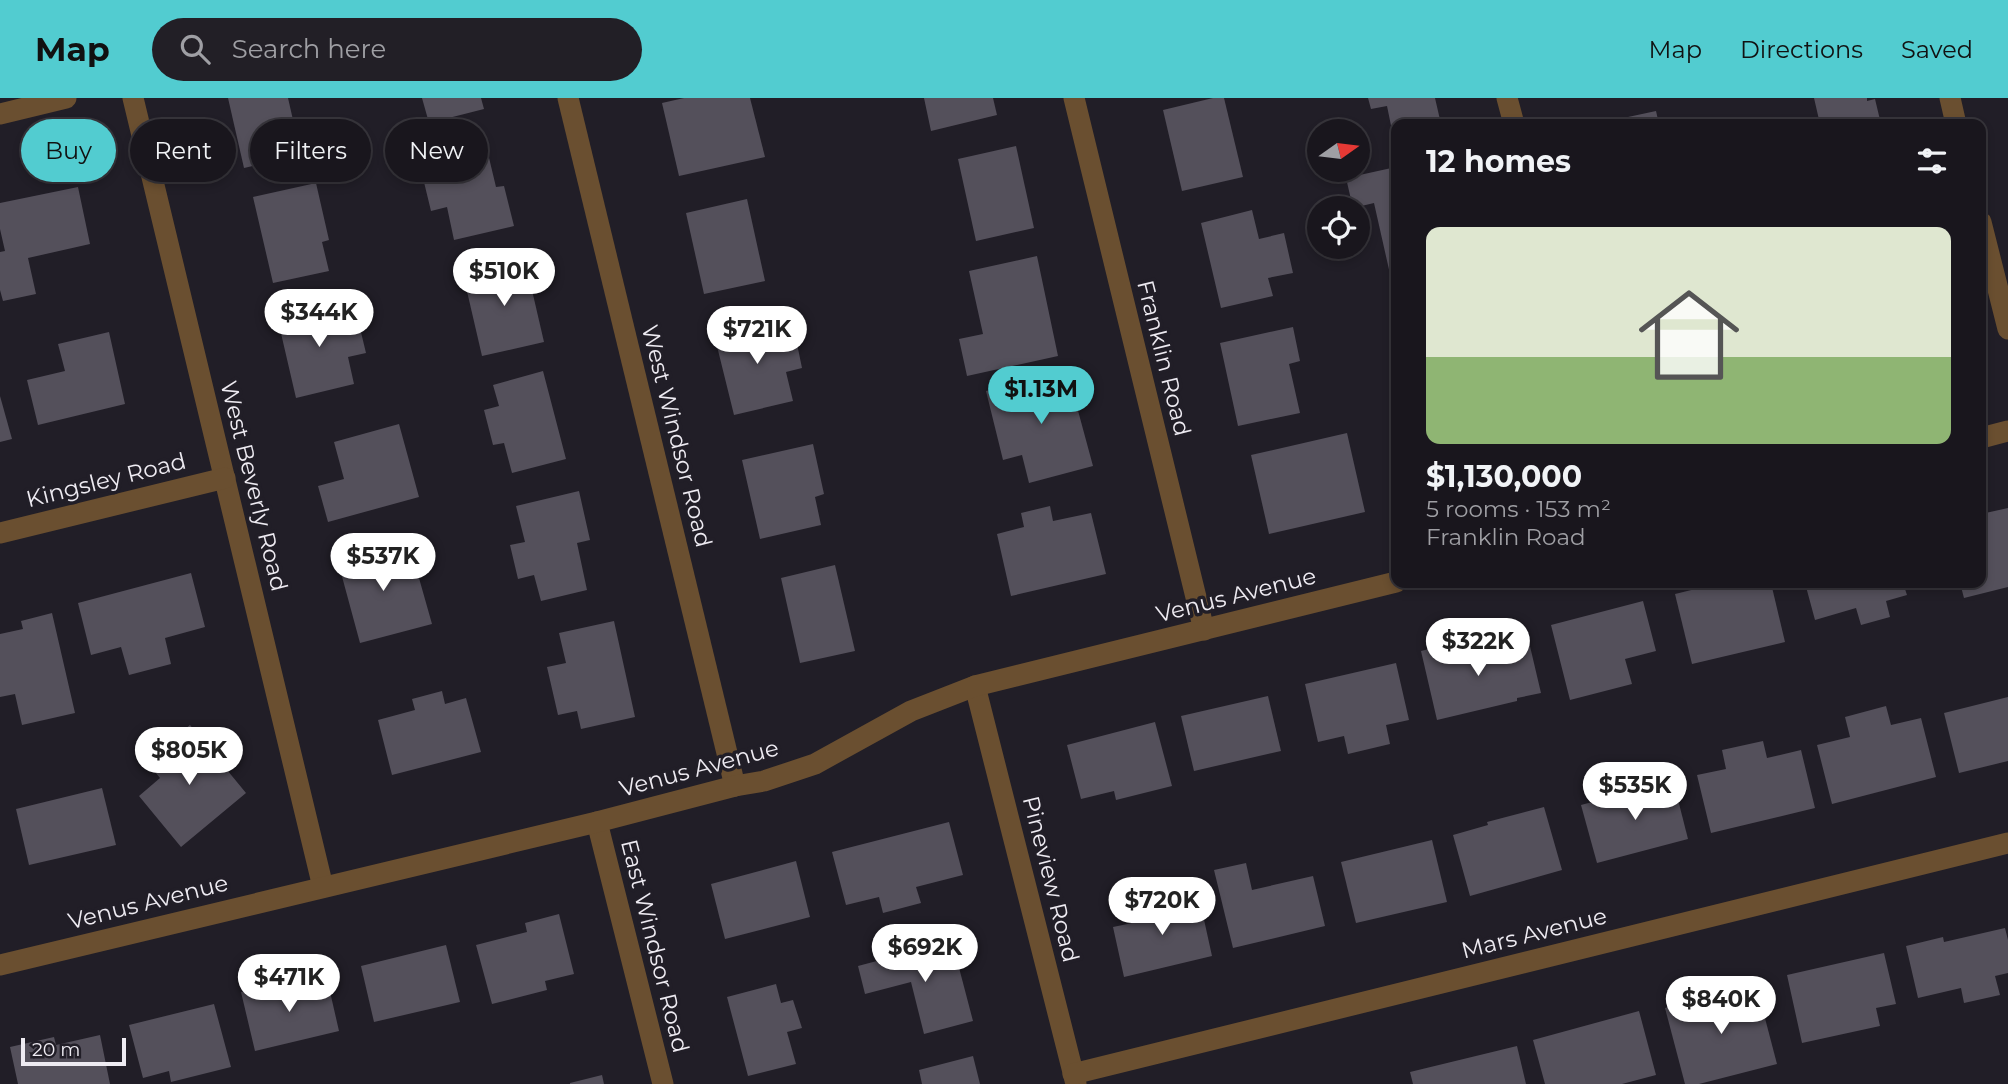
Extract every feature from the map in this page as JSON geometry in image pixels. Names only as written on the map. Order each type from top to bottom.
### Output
[{"type":"street","points":[[0,114],[66,98]]},
{"type":"street","name":"West Beverly Road","points":[[133,98],[323,887]]},
{"type":"street","name":"West Windsor Road","points":[[568,98],[735,786]]},
{"type":"street","name":"Franklin Road","points":[[1074,98],[1203,629]]},
{"type":"street","points":[[1507,98],[1513,119]]},
{"type":"street","points":[[1950,98],[1955,119]]},
{"type":"street","points":[[1986,242],[2008,329]]},
{"type":"street","points":[[1986,437],[2008,431]]},
{"type":"street","name":"Kingsley Road","points":[[0,533],[225,478]]},
{"type":"street","name":"Venus Avenue","points":[[0,965],[764,781],[815,764],[911,711],[975,686],[1391,583]]},
{"type":"street","name":"Pineview Road","points":[[975,686],[1074,1079]]},
{"type":"street","name":"East Windsor Road","points":[[597,822],[663,1084]]},
{"type":"street","name":"Mars Avenue","points":[[1074,1079],[2008,844]]},
{"type":"building","points":[[228,98],[288,98],[293,119],[250,119],[250,167],[244,168],[236,133],[236,119],[233,119]]},
{"type":"building","points":[[422,98],[481,98],[484,109],[445,119],[428,119]]},
{"type":"building","points":[[684,98],[750,98],[765,157],[679,176],[662,103]]},
{"type":"building","points":[[924,98],[993,98],[997,115],[931,131]]},
{"type":"building","points":[[1213,98],[1224,98],[1243,177],[1182,191],[1163,110]]},
{"type":"building","points":[[1368,98],[1435,98],[1440,119],[1391,119],[1391,126],[1387,106],[1371,109]]},
{"type":"building","points":[[1814,98],[1867,98],[1867,101],[1875,99],[1880,119],[1819,119]]},
{"type":"building","points":[[1656,111],[1658,119],[1619,119]]},
{"type":"building","points":[[1016,146],[1034,228],[976,241],[958,159]]},
{"type":"building","points":[[488,154],[496,187],[504,186],[514,226],[454,240],[447,207],[431,211],[424,182],[488,182]]},
{"type":"building","points":[[1391,168],[1391,274],[1374,203],[1370,204],[1370,196],[1350,196],[1347,182],[1370,182],[1370,173]]},
{"type":"building","points":[[316,183],[329,240],[322,242],[329,271],[273,283],[253,197]]},
{"type":"building","points":[[78,187],[90,244],[28,258],[36,294],[3,301],[0,290],[0,252],[5,251],[0,229],[0,203]]},
{"type":"building","points":[[747,199],[765,281],[704,294],[686,213]]},
{"type":"building","points":[[1252,210],[1259,239],[1284,233],[1293,273],[1268,278],[1273,296],[1221,308],[1201,223]]},
{"type":"building","points":[[1037,256],[1058,356],[967,376],[959,339],[983,334],[969,271]]},
{"type":"building","points":[[525,260],[544,342],[482,356],[463,274]]},
{"type":"building","points":[[335,303],[341,328],[359,324],[366,353],[348,357],[354,384],[296,398],[277,316]]},
{"type":"building","points":[[773,320],[778,343],[796,339],[802,368],[786,372],[793,401],[734,415],[714,334]]},
{"type":"building","points":[[1293,327],[1300,361],[1289,364],[1300,413],[1238,426],[1220,343]]},
{"type":"building","points":[[109,332],[125,404],[38,425],[27,380],[65,371],[58,344]]},
{"type":"building","points":[[1067,370],[1093,466],[1029,483],[1022,455],[1003,460],[986,391]]},
{"type":"building","points":[[543,371],[566,459],[512,473],[504,443],[493,445],[484,410],[499,406],[493,385]]},
{"type":"building","points":[[0,396],[12,439],[0,442]]},
{"type":"building","points":[[399,424],[419,497],[328,522],[318,486],[344,479],[334,442]]},
{"type":"building","points":[[1347,433],[1365,512],[1269,534],[1251,455]]},
{"type":"building","points":[[813,444],[824,494],[815,497],[821,525],[760,539],[742,460]]},
{"type":"building","points":[[579,491],[590,540],[577,543],[587,590],[541,601],[534,575],[518,579],[510,545],[525,542],[516,506]]},
{"type":"building","points":[[1050,506],[1053,521],[1091,513],[1106,574],[1011,596],[997,534],[1024,527],[1021,513]]},
{"type":"building","points":[[2008,508],[2008,587],[1964,598],[1961,588],[1986,588],[1986,513]]},
{"type":"building","points":[[399,541],[408,573],[417,571],[432,624],[360,643],[337,558]]},
{"type":"building","points":[[835,565],[855,651],[800,663],[781,578]]},
{"type":"building","points":[[191,573],[205,627],[165,638],[171,664],[129,675],[121,647],[91,655],[78,603]]},
{"type":"building","points":[[1700,588],[1772,588],[1785,642],[1692,664],[1675,594]]},
{"type":"building","points":[[1806,588],[1905,588],[1907,595],[1886,601],[1890,617],[1861,625],[1856,608],[1815,620]]},
{"type":"building","points":[[1643,601],[1656,651],[1625,659],[1632,684],[1570,700],[1551,625]]},
{"type":"building","points":[[52,613],[75,713],[22,725],[15,694],[0,697],[0,634],[23,629],[21,621]]},
{"type":"building","points":[[614,621],[635,717],[581,729],[577,711],[558,715],[547,667],[566,663],[559,633]]},
{"type":"building","points":[[1465,640],[1469,656],[1529,642],[1541,693],[1437,720],[1421,651]]},
{"type":"building","points":[[1396,663],[1409,720],[1386,725],[1390,744],[1348,754],[1344,736],[1318,742],[1305,684]]},
{"type":"building","points":[[442,691],[445,704],[466,698],[481,752],[392,775],[378,720],[415,710],[412,699]]},
{"type":"building","points":[[1268,696],[1281,751],[1194,771],[1181,716]]},
{"type":"building","points":[[2008,697],[2008,761],[1959,773],[1944,713]]},
{"type":"building","points":[[1886,706],[1891,725],[1921,718],[1936,777],[1832,804],[1817,745],[1850,737],[1845,717]]},
{"type":"building","points":[[1155,722],[1172,786],[1116,800],[1114,791],[1081,799],[1067,745]]},
{"type":"building","points":[[190,725],[246,793],[181,847],[139,796],[160,778],[146,761]]},
{"type":"building","points":[[1763,741],[1767,758],[1801,750],[1815,808],[1711,833],[1697,775],[1726,769],[1722,750]]},
{"type":"building","points":[[1673,780],[1688,839],[1597,863],[1581,805]]},
{"type":"building","points":[[102,788],[116,845],[29,865],[16,809]]},
{"type":"building","points":[[1544,807],[1562,870],[1470,896],[1453,835],[1488,825],[1487,822]]},
{"type":"building","points":[[949,822],[963,875],[916,887],[921,903],[883,913],[879,897],[846,905],[832,852]]},
{"type":"building","points":[[1432,840],[1447,902],[1356,923],[1341,862]]},
{"type":"building","points":[[796,861],[810,917],[725,939],[711,884]]},
{"type":"building","points":[[1246,863],[1252,890],[1313,876],[1325,926],[1233,948],[1214,870]]},
{"type":"building","points":[[1170,892],[1175,912],[1201,906],[1212,956],[1124,977],[1113,927],[1142,921],[1137,899]]},
{"type":"building","points":[[559,914],[574,974],[545,981],[547,990],[492,1004],[476,945],[527,932],[525,923]]},
{"type":"building","points":[[2005,928],[2008,940],[2008,973],[1995,976],[2000,995],[1964,1003],[1961,988],[1918,998],[1906,946],[1943,937],[1944,942]]},
{"type":"building","points":[[952,941],[973,1021],[924,1034],[911,982],[865,994],[858,966]]},
{"type":"building","points":[[446,945],[460,1002],[374,1022],[361,966]]},
{"type":"building","points":[[1884,953],[1896,1004],[1876,1008],[1880,1026],[1802,1043],[1787,975]]},
{"type":"building","points":[[285,982],[288,992],[328,983],[339,1031],[255,1051],[241,992]]},
{"type":"building","points":[[776,984],[781,1003],[793,1000],[802,1028],[787,1032],[796,1064],[748,1076],[727,997]]},
{"type":"building","points":[[1756,984],[1777,1064],[1699,1084],[1685,1084],[1665,1008]]},
{"type":"building","points":[[214,1004],[231,1067],[171,1082],[169,1071],[143,1078],[129,1025]]},
{"type":"building","points":[[1639,1011],[1656,1075],[1622,1084],[1545,1084],[1533,1040]]},
{"type":"building","points":[[100,1035],[110,1084],[18,1084],[10,1047],[54,1037],[56,1045]]},
{"type":"building","points":[[1517,1046],[1526,1084],[1413,1084],[1410,1072]]},
{"type":"building","points":[[973,1056],[980,1084],[922,1084],[919,1070]]},
{"type":"building","points":[[602,1075],[604,1084],[570,1084],[570,1083]]}]
